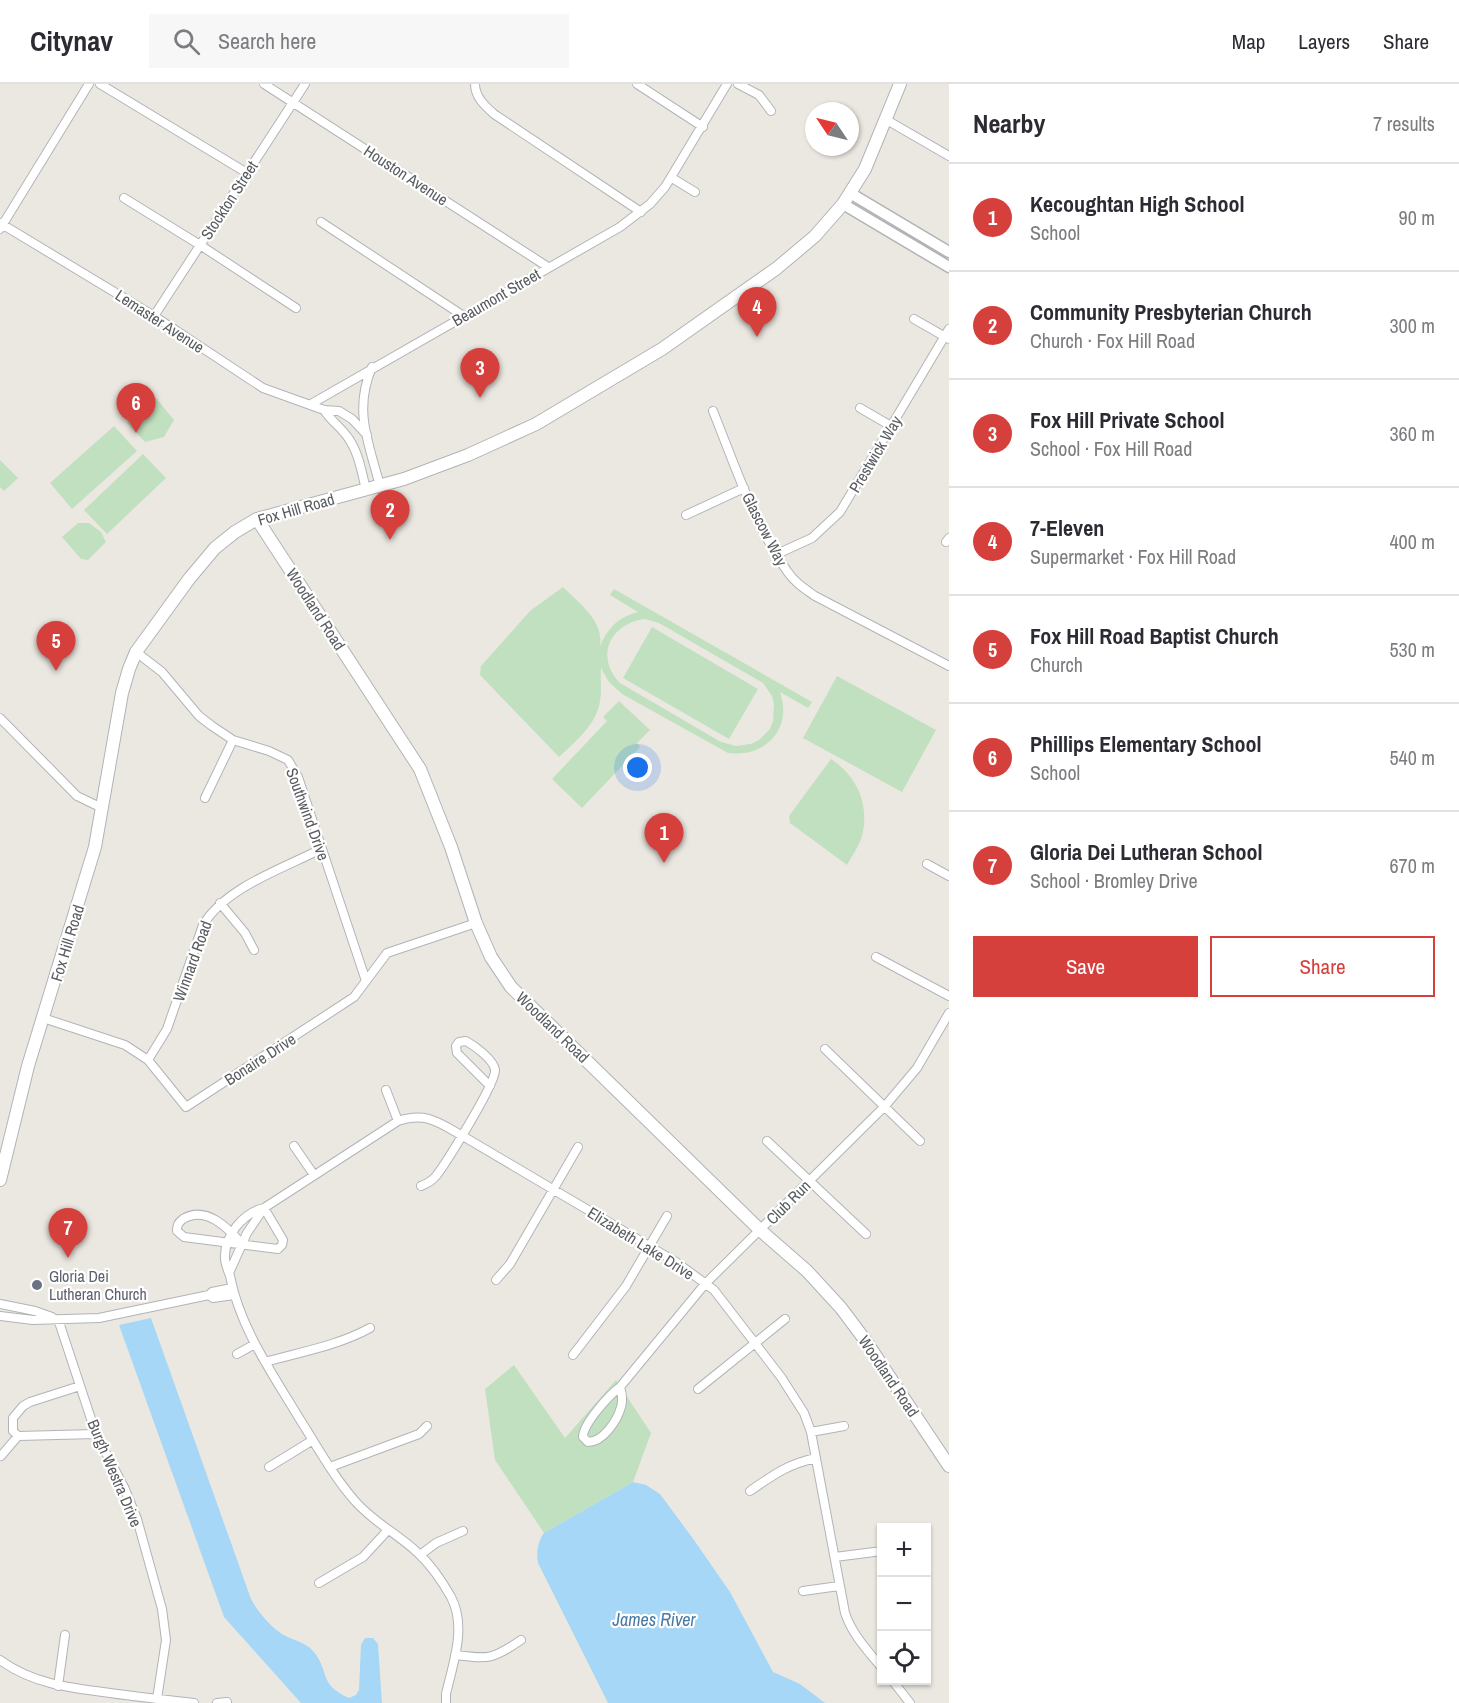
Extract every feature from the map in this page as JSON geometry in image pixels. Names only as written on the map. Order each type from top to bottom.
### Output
[{"type":"main road","name":"Fox Hill Road","points":[[0,1180],[4,1147],[95,847],[129,669],[136,652],[189,579],[215,548],[235,532],[257,519],[380,486],[468,455],[548,418],[662,349],[777,268],[815,236],[846,199],[865,169],[900,84]]},
{"type":"main road","name":"Woodland Road","points":[[257,519],[420,769],[452,847],[476,923],[491,957],[511,987],[760,1230],[807,1271],[841,1308],[865,1340],[947,1458]]},
{"type":"street","points":[[1,226],[89,84]]},
{"type":"street","points":[[100,84],[247,173]]},
{"type":"street","name":"Houston Avenue","points":[[264,84],[548,267]]},
{"type":"street","name":"Stockton Street","points":[[154,316],[305,84]]},
{"type":"street","points":[[476,84],[475,88],[482,103],[494,114],[641,212]]},
{"type":"street","points":[[637,84],[703,127]]},
{"type":"street","name":"Beaumont Street","points":[[311,404],[462,315],[620,227],[641,212],[672,178],[727,84]]},
{"type":"street","points":[[738,84],[759,95],[771,111]]},
{"type":"street","points":[[885,119],[949,156]]},
{"type":"street","points":[[672,178],[695,192]]},
{"type":"street","points":[[124,198],[296,308]]},
{"type":"street","points":[[846,199],[949,252]]},
{"type":"street","points":[[846,199],[949,267]]},
{"type":"street","points":[[321,222],[462,315]]},
{"type":"street","name":"Lemaster Avenue","points":[[1,226],[154,316],[263,388],[324,410],[339,411],[358,424],[367,435]]},
{"type":"street","points":[[914,319],[948,335]]},
{"type":"street","name":"Prestwick Way","points":[[777,554],[812,538],[840,512],[948,335]]},
{"type":"street","points":[[372,368],[365,387],[362,416],[380,486]]},
{"type":"street","points":[[861,408],[891,426]]},
{"type":"street","name":"Lemaster Avenue","points":[[324,410],[332,422],[350,440],[366,490]]},
{"type":"street","name":"Glascow Way","points":[[713,411],[744,488],[788,573],[815,596],[949,666]]},
{"type":"street","points":[[686,515],[744,488]]},
{"type":"street","name":"Southwind Drive","points":[[136,652],[162,672],[199,716],[232,740],[269,751],[288,760],[298,777],[366,981]]},
{"type":"street","points":[[0,718],[77,796],[102,807]]},
{"type":"street","points":[[205,798],[232,740]]},
{"type":"street","name":"Winnard Road","points":[[148,1060],[167,1029],[203,925],[210,913],[239,890],[321,849]]},
{"type":"street","points":[[927,864],[949,876]]},
{"type":"street","points":[[220,903],[246,933],[254,950]]},
{"type":"street","name":"Bonaire Drive","points":[[43,1018],[125,1045],[148,1060],[186,1107],[354,997],[387,953],[476,923]]},
{"type":"street","points":[[876,957],[949,996]]},
{"type":"street","name":"Club Run","points":[[620,1387],[622,1405],[615,1420],[600,1439],[588,1442],[583,1437],[585,1429],[612,1393],[620,1387],[705,1284],[885,1106],[917,1068],[946,1027],[949,1013]]},
{"type":"street","points":[[421,1186],[435,1177],[490,1086],[495,1070],[491,1063],[470,1043],[459,1042],[456,1046],[457,1053],[490,1086]]},
{"type":"street","points":[[825,1049],[920,1141]]},
{"type":"street","points":[[386,1090],[398,1120]]},
{"type":"street","name":"Elizabeth Lake Drive","points":[[230,1238],[244,1218],[264,1208],[398,1120],[427,1117],[676,1262],[714,1290],[781,1377],[804,1413],[811,1432],[839,1586],[849,1625],[877,1661]]},
{"type":"street","points":[[767,1141],[866,1234]]},
{"type":"street","points":[[294,1146],[314,1175]]},
{"type":"street","points":[[496,1280],[510,1264],[578,1147]]},
{"type":"street","points":[[230,1238],[184,1237],[177,1231],[177,1226],[180,1221],[189,1216],[201,1215],[214,1219],[230,1238],[242,1244],[276,1249],[282,1245],[282,1236],[264,1208]]},
{"type":"street","name":"Elizabeth Lake Drive","points":[[229,1273],[242,1244],[264,1208]]},
{"type":"street","points":[[573,1355],[626,1286],[667,1216]]},
{"type":"street","points":[[230,1238],[225,1257],[233,1292],[265,1362],[330,1467],[355,1502],[420,1554],[437,1575],[458,1611],[459,1630],[446,1703]]},
{"type":"street","points":[[0,1316],[33,1320],[99,1318],[209,1295],[212,1292],[233,1292]]},
{"type":"street","points":[[0,1304],[35,1311],[58,1319]]},
{"type":"street","name":"Burgh Westra Drive","points":[[58,1319],[96,1434],[124,1487],[137,1519],[162,1609],[166,1640],[157,1699]]},
{"type":"street","points":[[698,1389],[785,1319]]},
{"type":"street","points":[[265,1362],[322,1348],[370,1328]]},
{"type":"street","points":[[237,1354],[255,1344]]},
{"type":"street","points":[[80,1386],[23,1406],[13,1418],[13,1431],[18,1436],[96,1434]]},
{"type":"street","points":[[330,1467],[419,1434],[427,1425]]},
{"type":"street","points":[[811,1432],[844,1426]]},
{"type":"street","points":[[1,1456],[18,1436]]},
{"type":"street","points":[[269,1467],[313,1440]]},
{"type":"street","points":[[750,1491],[784,1467],[795,1462],[816,1458]]},
{"type":"street","points":[[319,1583],[363,1557],[388,1530]]},
{"type":"street","points":[[420,1554],[436,1543],[463,1531]]},
{"type":"street","points":[[835,1557],[877,1552]]},
{"type":"street","points":[[803,1591],[839,1586]]},
{"type":"street","points":[[58,1686],[65,1635]]},
{"type":"street","points":[[455,1655],[488,1658],[499,1655],[521,1640]]},
{"type":"street","points":[[0,1660],[16,1671],[58,1686],[194,1703]]},
{"type":"street","points":[[896,1685],[910,1703]]},
{"type":"street","points":[[217,1703],[227,1702]]},
{"type":"green space","points":[[146,397],[156,398],[174,420],[164,437],[145,442],[127,423],[130,412]]},
{"type":"green space","points":[[114,426],[137,451],[72,509],[50,483]]},
{"type":"green space","points":[[143,454],[166,478],[107,534],[84,510]]},
{"type":"green space","points":[[0,460],[18,478],[4,491],[0,487]]},
{"type":"green space","points":[[78,523],[89,523],[101,532],[106,542],[88,560],[81,559],[62,537]]},
{"type":"green space","points":[[563,587],[596,623],[600,646],[614,624],[638,612],[610,595],[614,589],[812,702],[808,708],[780,692],[783,718],[773,738],[754,751],[728,753],[622,694],[609,682],[601,668],[601,697],[595,717],[584,732],[559,757],[480,675],[481,666],[530,611]],"holes":[[[645,619],[659,623],[763,683],[772,696],[773,721],[770,729],[759,740],[751,744],[736,746],[721,742],[620,683],[612,673],[608,662],[610,642],[615,634],[633,622]]]},
{"type":"green space","points":[[652,627],[758,689],[729,739],[623,678]]},
{"type":"green space","points":[[837,676],[936,730],[902,792],[803,738]]},
{"type":"green space","points":[[619,701],[650,730],[637,743],[640,747],[582,808],[552,779],[607,721],[603,717]]},
{"type":"green space","points":[[831,759],[848,774],[863,802],[862,836],[847,865],[790,823],[789,816]]},
{"type":"green space","points":[[514,1365],[565,1438],[616,1380],[651,1433],[633,1482],[544,1533],[495,1460],[485,1389]]},
{"type":"water","points":[[151,1318],[254,1604],[264,1618],[282,1634],[311,1649],[319,1659],[329,1683],[339,1693],[349,1698],[356,1695],[359,1690],[361,1645],[365,1638],[373,1638],[378,1644],[382,1703],[301,1703],[224,1617],[119,1325]]},
{"type":"water","name":"James River","points":[[633,1482],[646,1485],[660,1494],[694,1540],[730,1592],[773,1672],[800,1684],[825,1703],[608,1703],[538,1563],[537,1551],[544,1533]]},
{"type":"place","name":"7-Eleven","points":[[757,337]]},
{"type":"place","name":"Fox Hill Private School","points":[[480,398]]},
{"type":"place","name":"Phillips Elementary School","points":[[136,433]]},
{"type":"place","name":"Community Presbyterian Church","points":[[390,540]]},
{"type":"place","name":"Fox Hill Road Baptist Church","points":[[56,671]]},
{"type":"place","name":"Kecoughtan High School","points":[[664,863]]},
{"type":"place","name":"Gloria Dei Lutheran School","points":[[68,1258]]},
{"type":"place","name":"Gloria Dei Lutheran Church","points":[[37,1285]]}]
